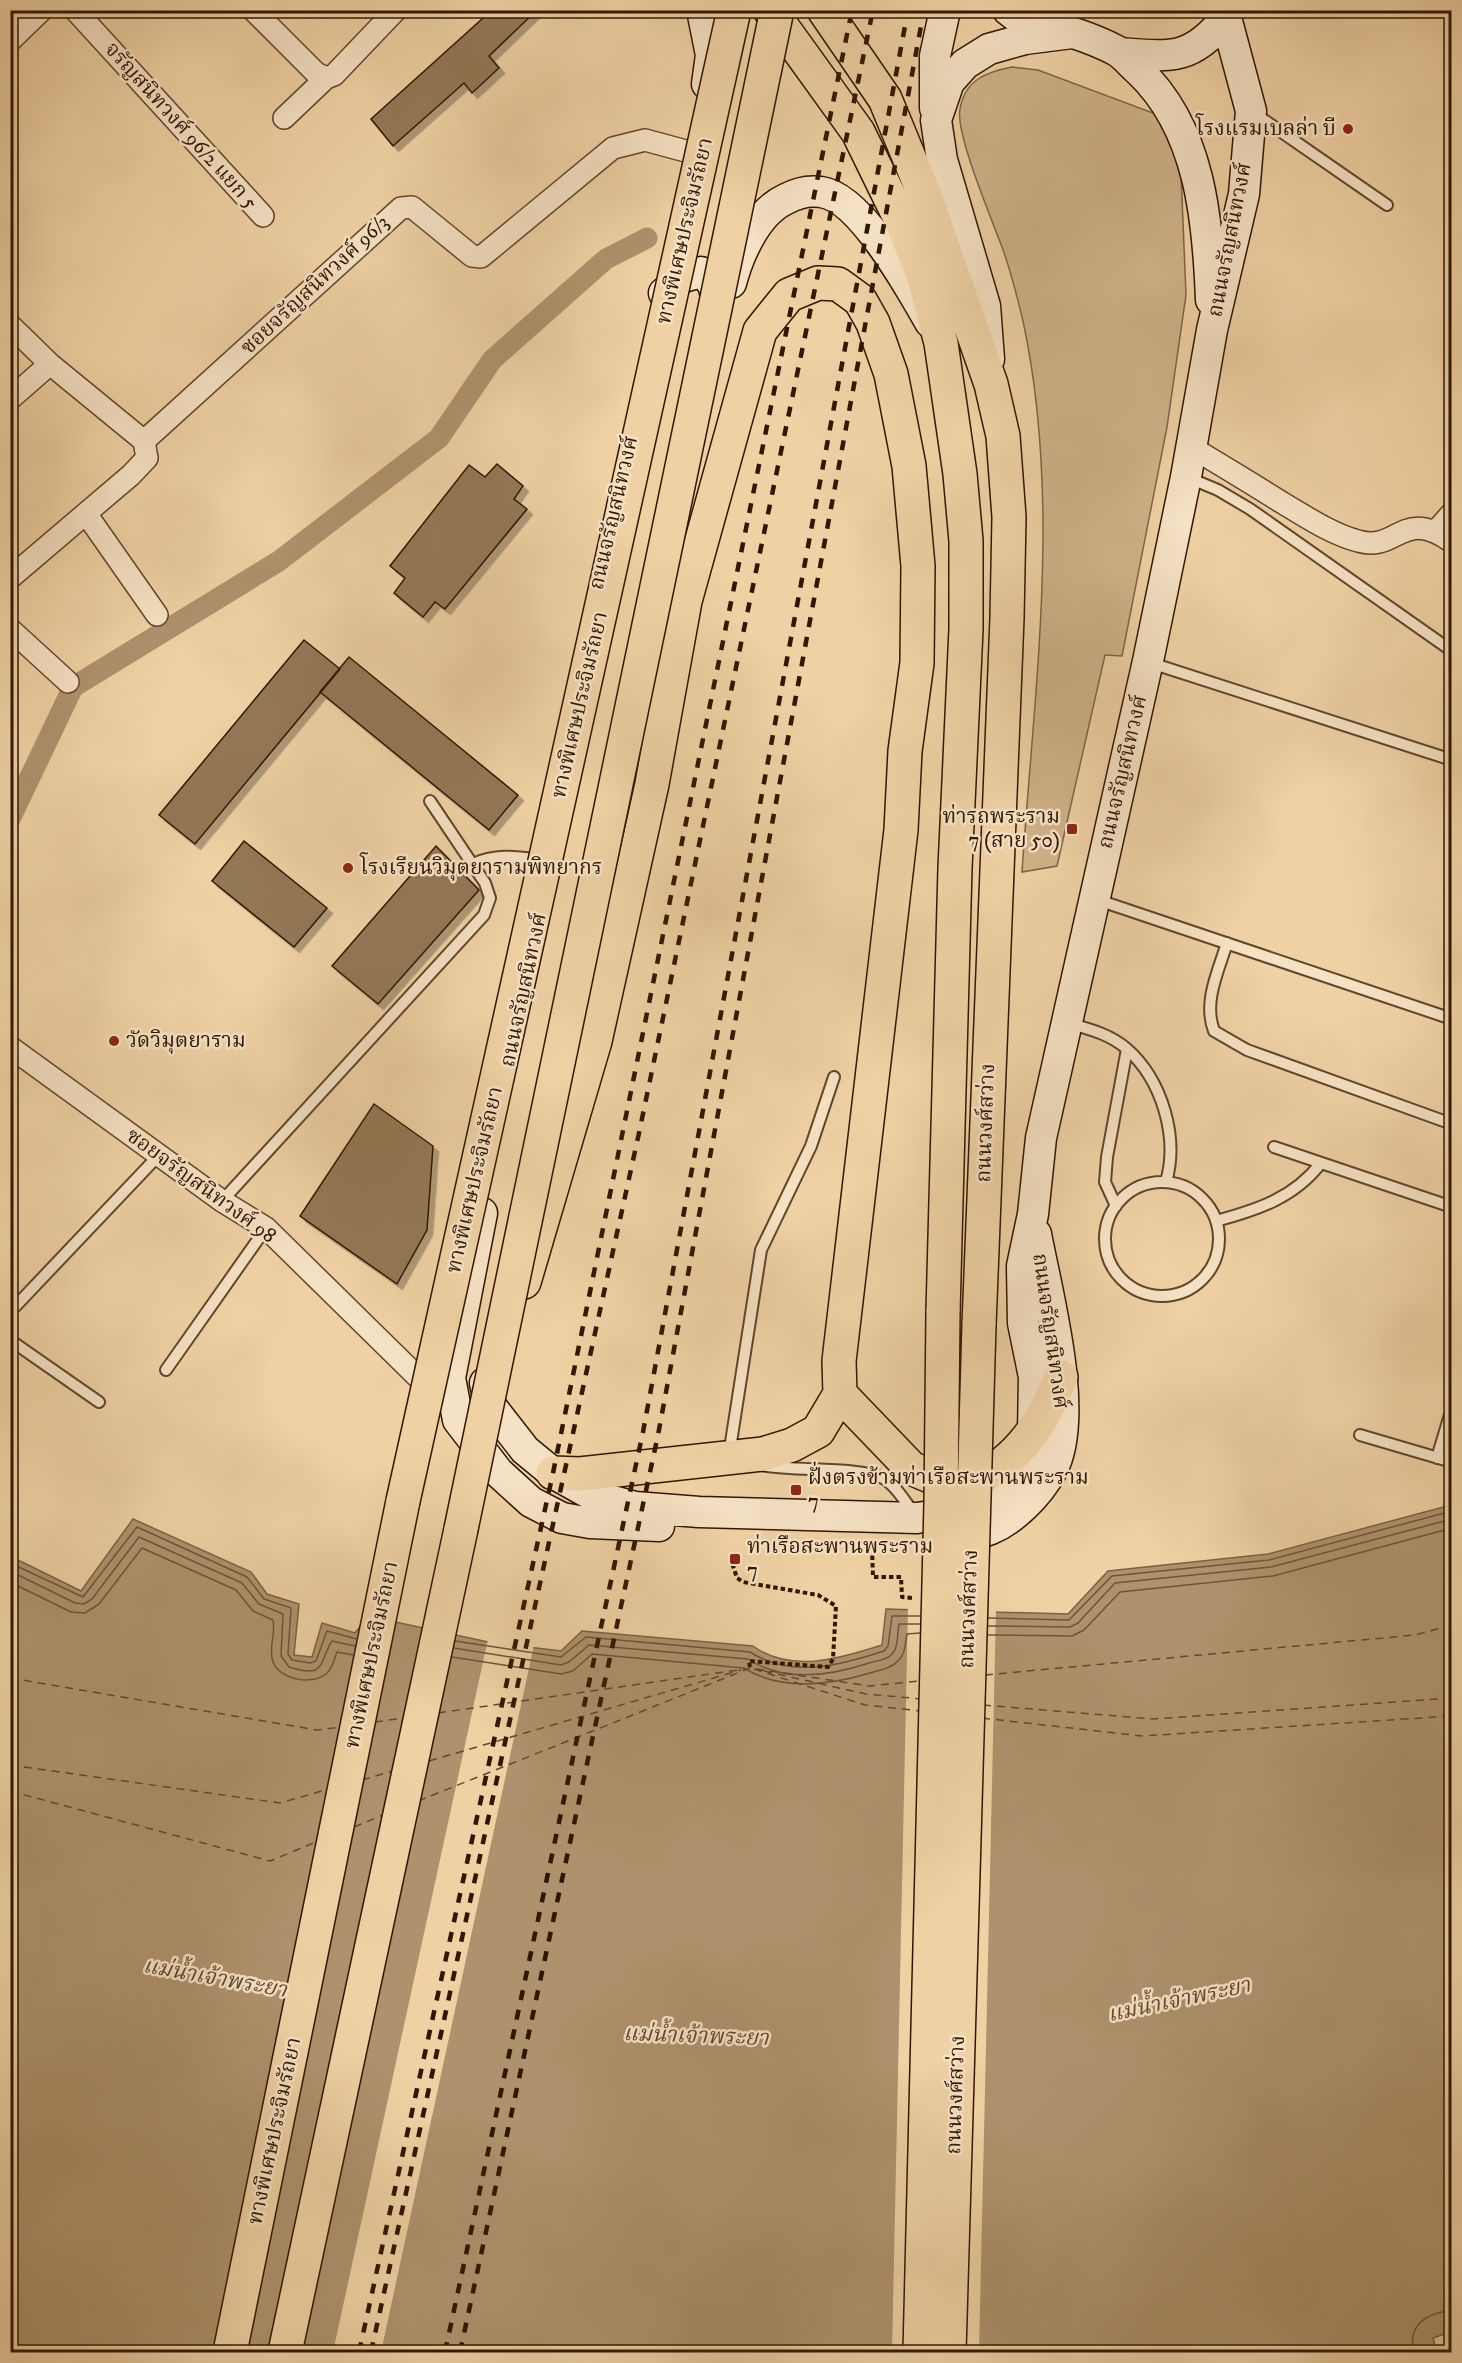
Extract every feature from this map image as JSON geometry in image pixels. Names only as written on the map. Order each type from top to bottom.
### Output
[{"type":"main road","name":"ถนนจรัญสนิทวงศ์","points":[[702,10],[711,55],[664,293],[566,731],[551,862],[510,1055],[450,1378],[457,1415],[498,1472],[531,1502],[562,1518],[590,1523],[670,1527],[951,1537],[987,1533],[1014,1515],[1032,1498],[1053,1468],[1061,1438],[1064,1412],[1060,1377],[1033,1215]]},
{"type":"main road","name":"ทางพิเศษประจิมรัถยา","points":[[230,2352],[403,1501],[734,10]]},
{"type":"main road","name":"ถนนจรัญสนิทวงศ์","points":[[770,10],[858,132],[901,220],[923,274],[941,343],[966,541],[966,629],[955,868]]},
{"type":"main road","name":"ทางพิเศษประจิมรัถยา","points":[[285,2352],[501,1335],[777,10]]},
{"type":"main road","points":[[824,10],[885,99],[925,196],[991,384]]},
{"type":"main road","points":[[945,10],[934,56],[933,96],[942,160],[985,306],[991,384]]},
{"type":"main road","name":"ถนนจรัญสนิทวงศ์","points":[[1015,13],[1120,52],[1147,78],[1165,102],[1177,122],[1191,157],[1206,232],[1212,330]]},
{"type":"main road","name":"ถนนจรัญสนิทวงศ์","points":[[941,343],[902,275],[872,233],[856,214],[838,199],[822,192],[800,192],[771,205],[737,258],[717,334],[632,742],[590,885],[502,1256],[488,1329],[484,1376],[490,1405],[525,1450],[553,1473],[594,1496],[635,1507],[699,1512],[917,1518],[964,1511],[996,1495],[1016,1476],[1028,1456],[1033,1433],[1034,1377],[1023,1323],[1022,1266],[1033,1215],[1041,1138],[1148,662],[1186,477],[1212,330],[1244,194],[1251,111],[1225,15]]},
{"type":"main road","points":[[1120,52],[1168,57],[1182,55],[1210,38],[1225,15]]},
{"type":"main road","points":[[936,120],[949,82],[965,64],[989,49],[1026,39],[1072,33]]},
{"type":"main road","points":[[664,293],[683,277],[701,272],[711,279],[716,291],[717,334]]},
{"type":"main road","points":[[501,1335],[529,1271],[595,1041],[651,784],[685,601],[760,331],[789,295],[818,283],[838,284],[861,300],[873,323],[891,374],[909,466],[918,566],[917,663],[905,751],[901,830],[839,1361],[840,1394],[818,1431],[782,1448],[729,1459],[580,1474],[553,1473]]},
{"type":"main road","name":"ถนนวงศ์สว่าง","points":[[949,2352],[979,1325],[1009,517],[1003,436],[991,384]]},
{"type":"main road","name":"ถนนวงศ์สว่าง","points":[[920,2352],[955,868]]},
{"type":"main road","points":[[840,1394],[911,1467],[958,1488],[981,1479],[997,1468],[1033,1433],[1048,1409],[1060,1377]]},
{"type":"street","points":[[10,41],[42,10]]},
{"type":"street","name":"จรัญสนิทวงศ์ 96/2 แยก 5","points":[[75,10],[263,216]]},
{"type":"street","points":[[253,10],[316,73],[326,78]]},
{"type":"street","points":[[284,118],[326,78],[334,75],[396,10]]},
{"type":"street","name":"ซอยจรัญสนิทวงศ์ 96/3","points":[[144,441],[401,208],[412,207],[472,256],[481,257],[613,148],[645,140],[693,153]]},
{"type":"street","points":[[10,325],[51,364],[144,441],[147,458],[87,516],[10,578]]},
{"type":"street","points":[[10,399],[51,364]]},
{"type":"street","points":[[1191,447],[1317,524],[1358,542],[1381,541],[1409,528],[1424,527],[1444,537],[1452,513]]},
{"type":"street","points":[[87,516],[157,615]]},
{"type":"street","points":[[10,629],[68,682]]},
{"type":"street","name":"ซอยจรัญสนิทวงศ์ 98","points":[[10,1047],[222,1202],[266,1228],[457,1415]]},
{"type":"lane","points":[[1251,111],[1387,205]]},
{"type":"lane","points":[[1186,477],[1218,490],[1250,509],[1452,651]]},
{"type":"lane","points":[[1148,662],[1452,760]]},
{"type":"lane","points":[[222,1202],[484,915],[490,898],[485,883],[430,801]]},
{"type":"lane","points":[[473,864],[482,859],[508,855],[551,862]]},
{"type":"lane","points":[[1095,899],[1452,1019]]},
{"type":"lane","points":[[1227,943],[1211,993],[1209,1017],[1214,1031],[1247,1050],[1452,1124]]},
{"type":"lane","points":[[1068,1022],[1105,1034],[1127,1049],[1147,1073],[1158,1091],[1168,1128],[1169,1172],[1166,1182]]},
{"type":"lane","points":[[1116,1206],[1105,1182],[1107,1157],[1127,1049]]},
{"type":"lane","points":[[834,1077],[812,1146],[761,1250],[729,1459],[779,1469],[850,1472],[882,1478],[899,1492],[917,1518]]},
{"type":"lane","points":[[1274,1147],[1452,1207]]},
{"type":"lane","points":[[10,1312],[159,1155]]},
{"type":"lane","points":[[1216,1221],[1276,1201],[1302,1184],[1321,1163]]},
{"type":"lane","points":[[1166,1182],[1182,1185],[1197,1194],[1208,1206],[1216,1221],[1219,1237],[1217,1254],[1205,1276],[1185,1291],[1168,1295],[1154,1295],[1127,1284],[1110,1261],[1106,1233],[1116,1206],[1138,1188],[1166,1182]]},
{"type":"lane","points":[[166,1370],[266,1228]]},
{"type":"lane","points":[[10,1340],[99,1402]]},
{"type":"lane","points":[[1437,1458],[1452,1408]]},
{"type":"lane","points":[[1360,1435],[1452,1462]]},
{"type":"path","points":[[872,1548],[873,1577],[901,1577],[902,1597]]},
{"type":"path","points":[[730,1557],[736,1578],[743,1582],[818,1595],[836,1606],[833,1659],[828,1667],[749,1660],[750,1668]]},
{"type":"shaded area","points":[[1012,67],[1038,70],[1161,116],[1181,173],[1186,295],[1167,427],[1122,656],[1105,655],[1057,866],[1022,872],[1042,596],[1041,458],[1035,389],[1023,321],[1002,247],[968,156],[960,121],[963,99],[972,84],[985,75]]},
{"type":"water","name":"แม่น้ำเจ้าพระยา","points":[[1451,1505],[1451,2332],[1433,2338],[1437,2352],[11,2352],[10,1556],[81,1591],[133,1519],[251,1572],[267,1594],[299,1604],[294,1655],[312,1657],[322,1623],[355,1633],[368,1616],[488,1642],[561,1651],[582,1631],[753,1646],[768,1655],[784,1659],[817,1661],[850,1655],[882,1645],[886,1609],[1068,1614],[1108,1571],[1268,1554]]},
{"type":"pier","points":[[908,1607],[996,1609],[979,2352],[892,2352]]},
{"type":"pier","points":[[488,1639],[534,1645],[381,2352],[333,2352]]},
{"type":"building","points":[[492,10],[537,10],[489,56],[499,68],[472,93],[464,83],[393,146],[371,119]]},
{"type":"building","points":[[497,464],[523,486],[514,499],[527,509],[445,609],[435,602],[423,617],[394,593],[405,578],[390,566],[469,465],[485,477]]},
{"type":"building","points":[[304,640],[340,669],[195,844],[159,815]]},
{"type":"building","points":[[349,657],[518,795],[489,830],[320,692]]},
{"type":"building","points":[[244,841],[327,908],[294,947],[212,881]]},
{"type":"building","points":[[436,846],[479,890],[378,1004],[332,966]]},
{"type":"building","points":[[374,1104],[433,1146],[427,1230],[397,1284],[300,1216]]},
{"type":"waterway","points":[[10,819],[73,687],[279,561],[439,438],[492,360],[606,259],[647,238]]},
{"type":"ferry route","points":[[985,1675],[1415,1635],[1452,1625]]},
{"type":"ferry route","points":[[418,1801],[750,1668],[869,1686],[920,1681]]},
{"type":"ferry route","points":[[438,1713],[745,1669]]},
{"type":"ferry route","points":[[754,1669],[865,1705],[921,1711]]},
{"type":"ferry route","points":[[429,1761],[741,1670]]},
{"type":"ferry route","points":[[764,1671],[866,1694],[922,1699]]},
{"type":"ferry route","points":[[10,1678],[317,1730],[341,1727]]},
{"type":"ferry route","points":[[983,1705],[1153,1719],[1452,1698]]},
{"type":"ferry route","points":[[982,1718],[1142,1736],[1452,1716]]},
{"type":"ferry route","points":[[375,1722],[403,1718]]},
{"type":"ferry route","points":[[10,1765],[280,1803],[329,1789]]},
{"type":"ferry route","points":[[362,1780],[392,1771]]},
{"type":"ferry route","points":[[10,1791],[270,1861],[316,1842]]},
{"type":"ferry route","points":[[354,1827],[383,1815]]},
{"type":"railway","points":[[359,2352],[553,1473],[852,10]]},
{"type":"railway","points":[[371,2352],[639,1133],[873,10]]},
{"type":"railway","points":[[445,2352],[643,1432],[908,10]]},
{"type":"railway","points":[[460,2352],[658,1435],[924,10]]},
{"type":"place","name":"โรงแรมเบลล่า บี","points":[[1348,129]]},
{"type":"place","name":"ท่ารถพระราม 7 (สาย 50)","points":[[1072,829]]},
{"type":"place","name":"โรงเรียนวิมุตยารามพิทยากร","points":[[348,868]]},
{"type":"place","name":"วัดวิมุตยาราม","points":[[114,1041]]},
{"type":"place","name":"ฝั่งตรงข้ามท่าเรือสะพานพระราม 7","points":[[796,1490]]},
{"type":"place","name":"ท่าเรือสะพานพระราม 7","points":[[735,1559]]}]
